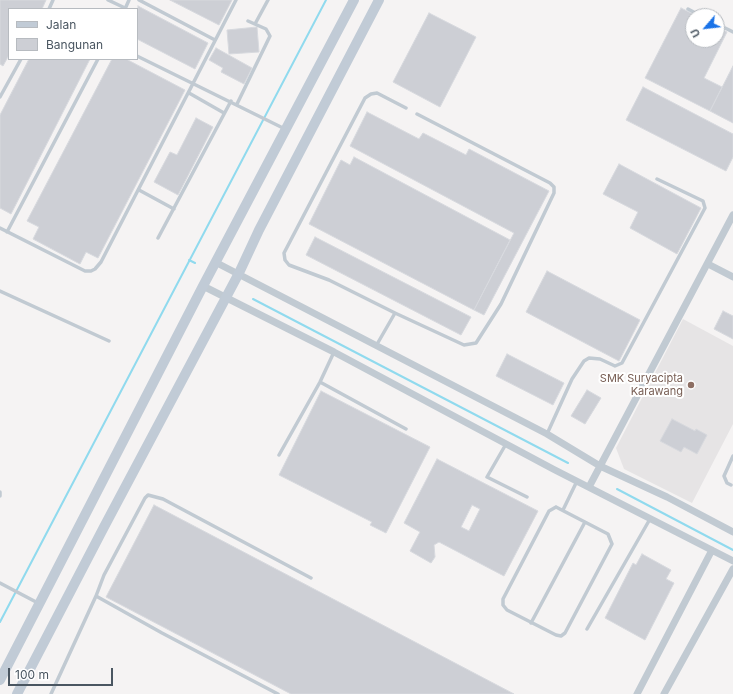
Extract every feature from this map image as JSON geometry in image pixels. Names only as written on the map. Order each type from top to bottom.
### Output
[{"type":"street","points":[[0,680],[203,286],[217,263],[281,128],[354,0]]},
{"type":"street","points":[[17,694],[239,273],[259,230],[380,0]]},
{"type":"street","points":[[589,487],[733,215]]},
{"type":"street","points":[[217,263],[239,273],[376,346],[547,434],[600,466],[667,497],[733,532]]},
{"type":"street","points":[[708,264],[733,276]]},
{"type":"street","points":[[203,286],[334,352],[506,444],[733,561]]},
{"type":"street","points":[[637,694],[712,550]]},
{"type":"street","points":[[664,694],[733,569]]},
{"type":"lane","points":[[108,0],[123,8]]},
{"type":"lane","points":[[139,0],[215,40]]},
{"type":"lane","points":[[0,228],[85,271],[91,271],[101,262],[236,0]]},
{"type":"lane","points":[[255,24],[268,0]]},
{"type":"lane","points":[[237,104],[270,40],[270,33],[248,21]]},
{"type":"lane","points":[[138,57],[193,85],[231,101],[281,128]]},
{"type":"lane","points":[[0,97],[20,60]]},
{"type":"lane","points":[[7,232],[97,60]]},
{"type":"lane","points":[[189,93],[224,113]]},
{"type":"lane","points":[[406,108],[377,93],[371,94],[365,98],[284,253],[285,260],[289,266],[329,280],[464,345],[476,343],[501,304],[554,193],[554,187],[550,183],[417,114]]},
{"type":"lane","points":[[158,238],[231,101]]},
{"type":"lane","points":[[547,434],[572,379],[584,361],[589,358],[600,359],[615,366],[622,363],[706,208],[706,204],[703,201],[657,179]]},
{"type":"lane","points":[[138,190],[174,209]]},
{"type":"lane","points":[[0,291],[109,341]]},
{"type":"lane","points":[[376,346],[395,313]]},
{"type":"lane","points":[[279,455],[320,382],[334,352]]},
{"type":"lane","points":[[320,382],[406,429]]},
{"type":"lane","points":[[506,444],[487,477],[527,497]]},
{"type":"lane","points":[[731,485],[727,483],[724,476],[733,456]]},
{"type":"lane","points":[[563,510],[577,481]]},
{"type":"lane","points":[[51,694],[96,596],[104,575],[144,498],[148,494],[163,499],[311,578]]},
{"type":"lane","points":[[556,507],[563,510],[608,534],[612,544],[565,633],[561,636],[531,623],[507,610],[503,605],[503,599],[549,511],[556,507]]},
{"type":"lane","points":[[587,629],[650,518]]},
{"type":"lane","points":[[531,623],[584,522]]},
{"type":"lane","points":[[0,583],[40,604]]},
{"type":"lane","points":[[96,596],[162,633],[278,694]]},
{"type":"shaded area","name":"SMK Suryacipta Karawang","points":[[683,319],[733,346],[733,424],[692,503],[624,469],[616,448]]},
{"type":"building","points":[[0,0],[46,0],[42,8],[8,8],[8,57],[3,66],[0,64]]},
{"type":"building","points":[[170,0],[232,0],[219,25]]},
{"type":"building","points":[[138,6],[208,43],[195,69],[138,40]]},
{"type":"building","points":[[681,8],[685,10],[685,48],[719,48],[704,78],[722,87],[710,111],[645,78]]},
{"type":"building","points":[[429,13],[476,37],[440,107],[393,82]]},
{"type":"building","points":[[257,27],[259,52],[229,54],[227,30]]},
{"type":"building","points":[[216,48],[252,68],[244,84],[221,72],[223,68],[209,60]]},
{"type":"building","points":[[28,60],[89,60],[11,214],[0,208],[0,115]]},
{"type":"building","points":[[111,60],[128,60],[185,90],[98,258],[86,252],[80,264],[33,239],[39,227],[27,221]]},
{"type":"building","points":[[733,66],[733,123],[710,111]]},
{"type":"building","points":[[643,87],[733,134],[733,157],[726,171],[626,120]]},
{"type":"building","points":[[367,112],[419,139],[423,133],[466,155],[469,149],[549,191],[484,315],[474,310],[514,233],[350,146]]},
{"type":"building","points":[[196,118],[213,127],[178,195],[154,182],[170,152],[177,155]]},
{"type":"building","points":[[354,157],[510,240],[474,310],[309,224],[341,160],[350,165]]},
{"type":"building","points":[[619,164],[701,208],[677,254],[630,228],[638,212],[603,194]]},
{"type":"building","points":[[315,237],[471,317],[461,335],[306,255]]},
{"type":"building","points":[[547,271],[640,320],[619,361],[526,312]]},
{"type":"building","points":[[723,311],[733,316],[733,339],[714,329]]},
{"type":"building","points":[[507,354],[564,383],[553,405],[496,376]]},
{"type":"building","points":[[587,390],[601,398],[585,424],[571,416]]},
{"type":"building","points":[[321,391],[430,447],[386,533],[370,525],[372,522],[279,475]]},
{"type":"building","points":[[672,419],[695,431],[696,429],[707,435],[697,454],[684,447],[681,452],[660,441]]},
{"type":"building","points":[[437,459],[538,511],[504,576],[439,542],[434,545],[435,557],[431,563],[410,551],[420,532],[404,523]],"holes":[[[472,505],[480,509],[469,531],[461,527]]]},
{"type":"building","points":[[154,505],[514,694],[291,694],[106,597]]},
{"type":"building","points":[[642,554],[671,570],[666,579],[674,583],[645,640],[605,618],[633,563],[636,565]]},
{"type":"waterway","points":[[0,622],[326,0]]},
{"type":"waterway","points":[[189,260],[195,263]]},
{"type":"waterway","points":[[253,299],[568,463]]},
{"type":"waterway","points":[[617,489],[733,550]]},
{"type":"place","name":"SMK Suryacipta Karawang","points":[[691,385]]}]
